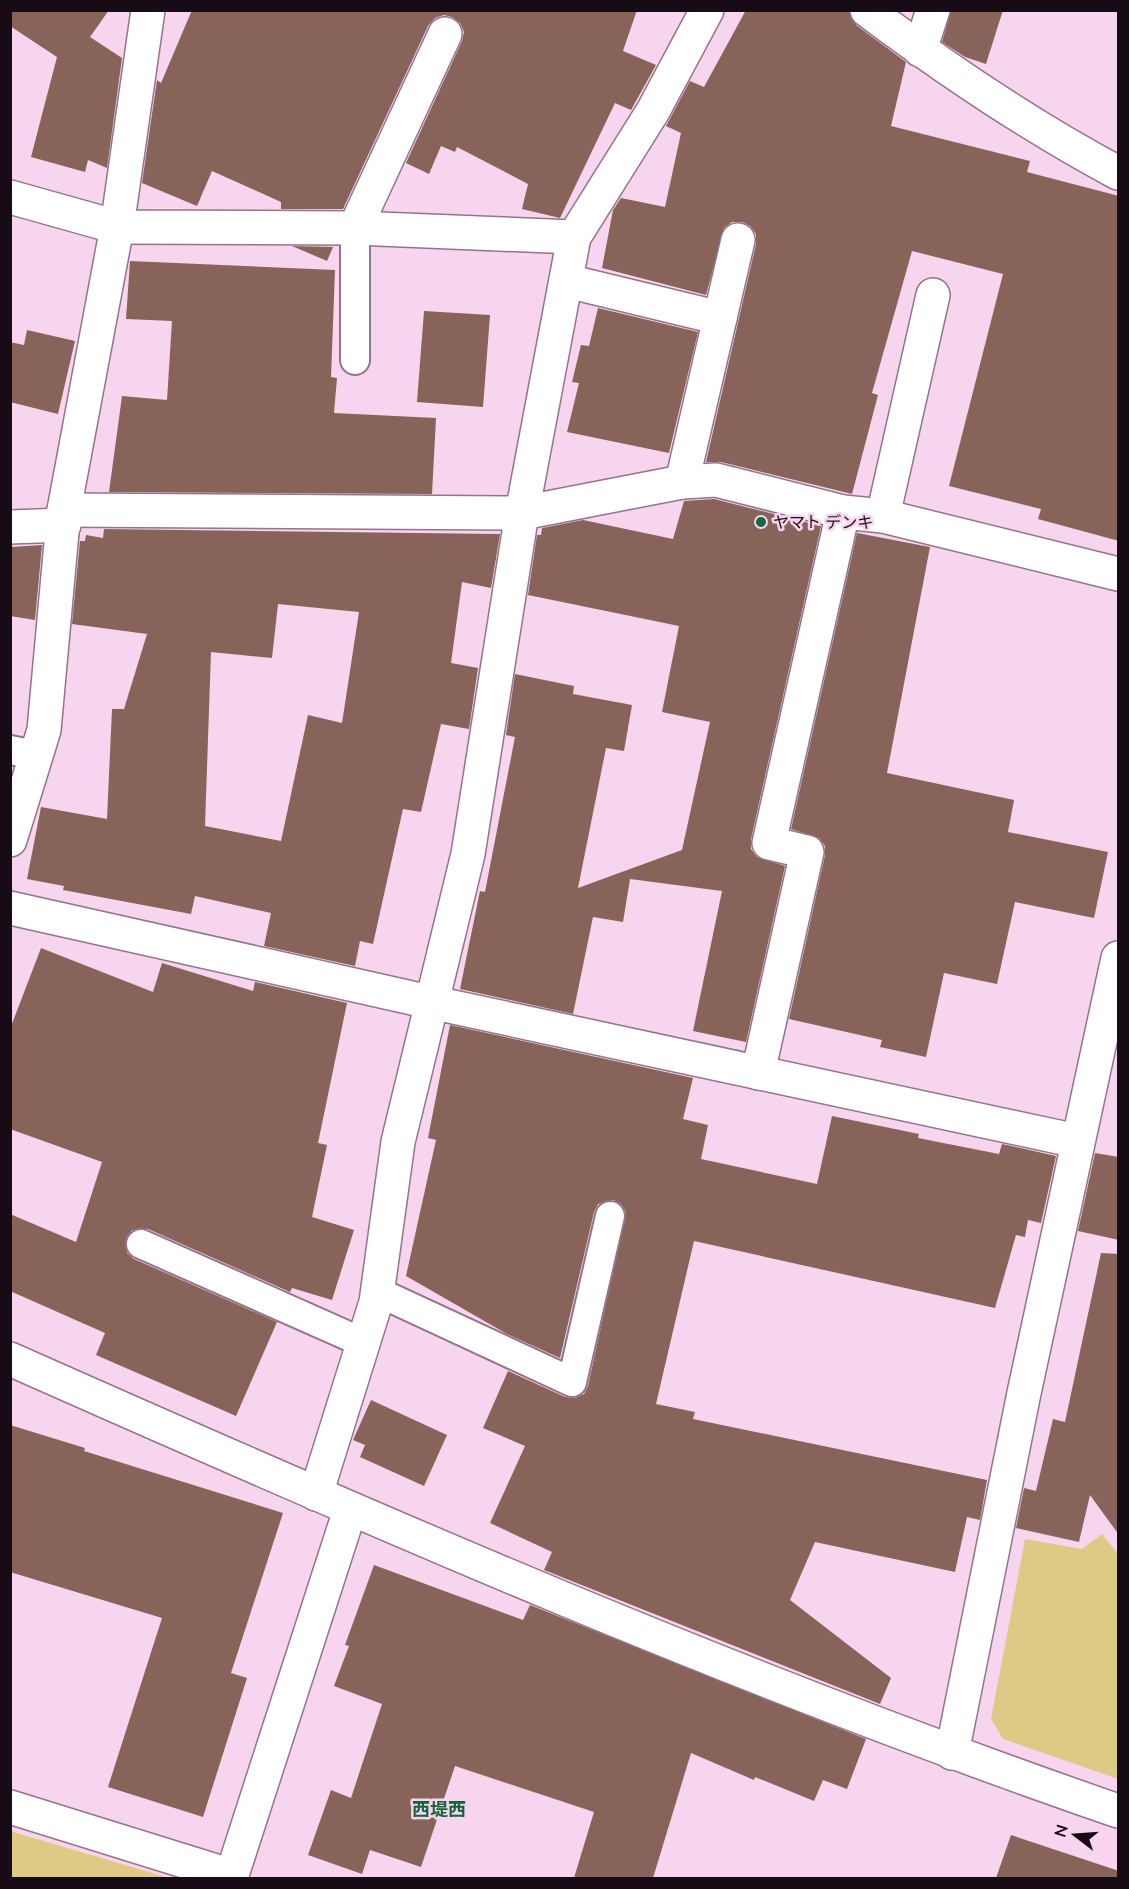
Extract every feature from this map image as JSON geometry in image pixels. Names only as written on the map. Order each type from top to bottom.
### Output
[{"type":"street","points":[[10,840],[23,752],[44,730],[64,518],[117,227],[148,10]]},
{"type":"street","points":[[316,1494],[378,1292],[399,1142],[430,1002],[468,854],[522,513],[574,237],[653,111],[707,10]]},
{"type":"street","points":[[867,10],[920,50],[1067,145],[1119,172]]},
{"type":"street","points":[[920,50],[933,10]]},
{"type":"street","points":[[355,228],[445,34]]},
{"type":"street","points":[[10,197],[117,227],[355,228],[574,237]]},
{"type":"street","points":[[682,482],[738,240]]},
{"type":"street","points":[[567,281],[720,318]]},
{"type":"street","points":[[883,516],[933,295]]},
{"type":"street","points":[[10,527],[64,518],[522,513],[682,482],[716,480],[843,512],[883,516],[1119,574]]},
{"type":"street","points":[[758,1073],[807,852],[769,843],[843,512]]},
{"type":"street","points":[[10,908],[430,1002],[1077,1141]]},
{"type":"street","points":[[952,1754],[1077,1141],[1105,1084],[1119,958]]},
{"type":"street","points":[[10,1359],[350,1510],[619,1623],[952,1754],[1119,1811]]},
{"type":"street","points":[[10,1807],[234,1878],[350,1510]]},
{"type":"lane","points":[[355,228],[355,360]]},
{"type":"lane","points":[[378,1292],[572,1382],[610,1216]]},
{"type":"lane","points":[[141,1244],[364,1343]]},
{"type":"shaded area","points":[[1102,1534],[1118,1554],[1118,1779],[1003,1739],[991,1719],[1025,1539],[1082,1549]]},
{"type":"shaded area","points":[[10,1831],[169,1878],[11,1878]]},
{"type":"building","points":[[10,10],[109,10],[90,37],[122,58],[107,168],[88,160],[85,172],[31,157],[57,57],[10,26]]},
{"type":"building","points":[[192,10],[637,10],[623,51],[656,65],[631,110],[615,103],[560,218],[522,209],[528,184],[457,147],[455,152],[441,146],[429,174],[406,163],[462,41],[464,32],[460,23],[444,15],[435,18],[428,26],[343,209],[281,209],[281,202],[212,171],[197,206],[142,183],[157,80],[161,83]]},
{"type":"building","points":[[746,10],[849,10],[856,25],[906,62],[891,126],[1030,161],[1027,172],[1119,196],[1119,541],[1038,519],[1041,509],[949,486],[1003,274],[912,251],[872,393],[878,395],[852,494],[721,462],[706,462],[756,244],[756,234],[750,226],[742,222],[732,222],[724,228],[706,295],[602,268],[613,210],[621,198],[665,207],[681,133],[666,126],[690,81],[704,87]]},
{"type":"building","points":[[951,10],[1003,10],[986,64],[965,57],[942,42]]},
{"type":"building","points":[[292,246],[333,247],[327,261]]},
{"type":"building","points":[[130,261],[335,270],[331,377],[337,378],[334,413],[436,418],[432,494],[109,492],[122,396],[167,400],[172,321],[126,319]]},
{"type":"building","points":[[598,308],[698,332],[669,453],[567,432],[579,383],[572,382],[581,345],[589,346]]},
{"type":"building","points":[[424,311],[490,315],[483,407],[417,402]]},
{"type":"building","points":[[27,330],[75,341],[58,414],[10,402],[10,342],[24,345]]},
{"type":"building","points":[[714,499],[821,526],[751,839],[751,849],[757,857],[785,866],[746,1042],[693,1031],[722,891],[630,879],[623,922],[593,917],[573,1014],[460,989],[480,891],[485,892],[515,737],[506,735],[515,674],[574,686],[573,694],[632,705],[624,751],[606,748],[578,888],[682,850],[710,722],[662,712],[679,626],[528,595],[537,535],[541,535],[542,528],[583,520],[673,539],[684,501]]},
{"type":"building","points":[[104,529],[500,534],[491,588],[462,582],[451,663],[478,668],[469,729],[441,724],[421,812],[403,809],[373,944],[360,941],[355,966],[264,946],[271,913],[195,896],[191,914],[63,890],[64,886],[27,879],[41,807],[107,819],[112,709],[124,709],[147,634],[72,624],[80,541],[85,541],[86,535],[103,538]],"holes":[[[278,604],[359,612],[342,723],[308,715],[281,841],[205,826],[211,652],[272,658]]]},
{"type":"building","points":[[857,533],[930,547],[887,773],[1014,800],[1008,832],[1108,852],[1094,918],[1015,902],[997,984],[944,973],[926,1057],[880,1047],[882,1040],[789,1019],[825,855],[825,846],[819,838],[791,829]]},
{"type":"building","points":[[42,545],[35,620],[10,616],[10,547]]},
{"type":"building","points":[[41,948],[153,992],[162,963],[253,991],[255,982],[347,1003],[318,1143],[327,1145],[312,1217],[354,1230],[332,1300],[292,1288],[290,1292],[148,1229],[132,1230],[126,1238],[127,1253],[134,1259],[277,1322],[236,1416],[96,1355],[105,1333],[10,1291],[10,1214],[76,1242],[102,1162],[10,1129],[10,1029]]},
{"type":"building","points":[[450,1025],[693,1078],[683,1119],[708,1125],[701,1159],[817,1184],[832,1116],[919,1134],[918,1138],[999,1154],[1002,1144],[1056,1156],[1041,1223],[1028,1220],[1025,1237],[1016,1235],[995,1308],[694,1241],[656,1404],[695,1412],[693,1419],[987,1480],[980,1520],[967,1517],[955,1572],[815,1542],[790,1600],[891,1678],[880,1704],[544,1570],[552,1552],[490,1523],[525,1446],[483,1428],[508,1371],[565,1397],[575,1398],[584,1394],[588,1386],[626,1212],[621,1204],[613,1200],[598,1204],[594,1212],[560,1358],[507,1334],[406,1276],[436,1140],[428,1138]]},
{"type":"building","points":[[1095,1153],[1119,1157],[1119,1240],[1078,1231]]},
{"type":"building","points":[[1101,1253],[1119,1254],[1119,1535],[1090,1495],[1079,1542],[1016,1528],[1024,1488],[1036,1491],[1053,1419],[1065,1422]]},
{"type":"building","points":[[371,1400],[447,1435],[424,1486],[360,1457],[365,1445],[353,1440]]},
{"type":"building","points":[[10,1425],[85,1448],[84,1451],[283,1513],[231,1673],[247,1678],[203,1817],[108,1787],[162,1618],[10,1572]]},
{"type":"building","points":[[374,1565],[523,1620],[530,1605],[866,1739],[847,1789],[823,1780],[814,1801],[755,1777],[754,1780],[691,1753],[653,1878],[574,1878],[594,1812],[455,1766],[421,1867],[370,1850],[362,1874],[308,1855],[331,1790],[351,1798],[382,1704],[334,1686],[349,1646],[345,1645]]},
{"type":"building","points":[[1011,1835],[1119,1871],[1117,1878],[996,1878]]},
{"type":"place","name":"ヤマト デンキ","points":[[761,522]]},
{"type":"district","name":"西堤西","points":[[439,1809]]}]
